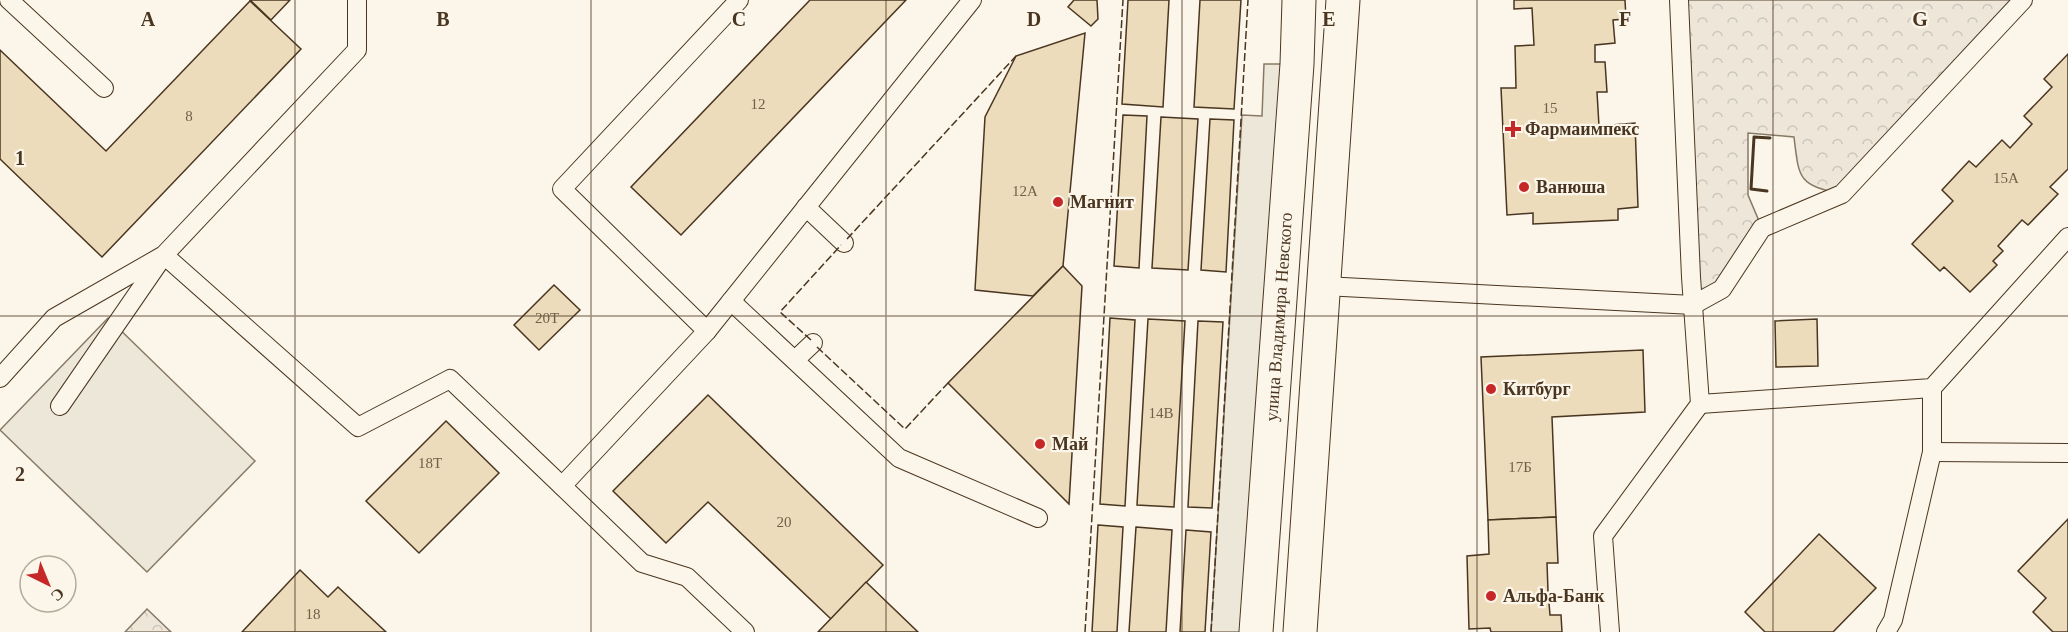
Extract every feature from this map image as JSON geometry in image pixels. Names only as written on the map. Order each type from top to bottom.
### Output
[{"type":"street","name":"улица Владимира Невского","points":[[1256,632],[1297,64],[1299,0]]},
{"type":"street","points":[[1300,632],[1343,0]]},
{"type":"lane","points":[[9,0],[104,88]]},
{"type":"lane","points":[[60,406],[164,255],[357,50],[357,0]]},
{"type":"lane","points":[[707,331],[562,189],[739,0]]},
{"type":"lane","points":[[562,486],[707,331],[972,0]]},
{"type":"lane","points":[[1610,632],[1604,536],[1700,404],[1693,305],[1679,0]]},
{"type":"lane","points":[[1324,286],[1693,305],[1722,289],[1762,228],[1842,194],[2023,0]]},
{"type":"lane","points":[[806,207],[844,243]]},
{"type":"lane","points":[[1886,632],[1893,620],[1932,452],[1932,388],[2068,237]]},
{"type":"lane","points":[[0,378],[54,318],[164,255]]},
{"type":"lane","points":[[164,255],[358,427],[450,379],[642,563],[687,577],[745,632]]},
{"type":"lane","points":[[732,301],[899,458],[1038,518]]},
{"type":"lane","points":[[795,360],[813,342]]},
{"type":"lane","points":[[1700,404],[1932,388]]},
{"type":"lane","points":[[1932,452],[2067,454]]},
{"type":"green space","points":[[1679,0],[2023,0],[1842,194],[1817,187],[1803,178],[1797,162],[1794,137],[1748,133],[1748,195],[1762,228],[1722,289],[1693,305]]},
{"type":"green space","points":[[147,609],[171,632],[125,632]]},
{"type":"shaded area","points":[[1264,64],[1297,64],[1256,632],[1211,632],[1242,115],[1262,116]]},
{"type":"shaded area","points":[[108,318],[255,461],[147,572],[0,430]]},
{"type":"building","points":[[250,0],[290,0],[271,20]]},
{"type":"building","points":[[810,0],[906,0],[681,235],[631,187]]},
{"type":"building","points":[[1074,0],[1097,0],[1098,19],[1091,26],[1068,7]]},
{"type":"building","points":[[1128,0],[1169,0],[1163,107],[1122,104]]},
{"type":"building","points":[[1200,0],[1241,0],[1234,109],[1194,107]]},
{"type":"building","points":[[1514,0],[1625,0],[1626,19],[1613,20],[1615,43],[1595,45],[1595,62],[1605,62],[1607,92],[1597,92],[1599,126],[1635,123],[1638,207],[1618,209],[1618,220],[1533,224],[1533,213],[1507,215],[1501,88],[1516,88],[1515,46],[1534,45],[1532,8],[1514,9]]},
{"type":"building","points":[[250,1],[301,49],[102,257],[0,159],[0,50],[106,151]]},
{"type":"building","points":[[1085,33],[1063,266],[1033,296],[975,290],[985,117],[1016,56]]},
{"type":"building","points":[[2068,54],[2068,169],[2050,187],[2058,194],[2028,225],[2022,220],[1998,246],[2003,251],[1993,261],[1997,265],[1970,292],[1944,267],[1940,271],[1912,244],[1953,201],[1942,190],[1969,161],[1976,167],[2002,140],[2010,148],[2032,124],[2024,116],[2052,87],[2044,79]]},
{"type":"building","points":[[1123,115],[1147,116],[1139,268],[1114,266]]},
{"type":"building","points":[[1161,117],[1198,119],[1188,270],[1152,268]]},
{"type":"building","points":[[1210,119],[1234,120],[1226,272],[1201,270]]},
{"type":"building","name":"Май","points":[[1063,266],[1082,286],[1069,504],[948,383]]},
{"type":"building","points":[[554,285],[580,310],[539,350],[514,325]]},
{"type":"building","points":[[1110,318],[1135,320],[1125,506],[1100,504]]},
{"type":"building","points":[[1148,319],[1185,321],[1174,507],[1137,505]]},
{"type":"building","points":[[1817,319],[1818,366],[1776,367],[1775,321]]},
{"type":"building","points":[[1198,321],[1223,322],[1212,508],[1188,507]]},
{"type":"building","points":[[1643,350],[1645,412],[1552,417],[1556,517],[1488,520],[1481,357]]},
{"type":"building","points":[[708,395],[883,565],[831,619],[708,502],[666,543],[613,491]]},
{"type":"building","points":[[446,421],[499,473],[419,553],[366,501]]},
{"type":"building","points":[[1556,517],[1558,563],[1547,563],[1548,591],[1550,615],[1561,615],[1562,632],[1491,632],[1490,628],[1469,629],[1467,556],[1489,554],[1488,520]]},
{"type":"building","points":[[2068,519],[2068,632],[2053,632],[2033,612],[2046,598],[2018,571]]},
{"type":"building","points":[[1098,525],[1123,527],[1117,632],[1092,632]]},
{"type":"building","points":[[1136,527],[1172,530],[1166,632],[1129,632]]},
{"type":"building","points":[[1186,530],[1211,532],[1205,632],[1180,632]]},
{"type":"building","points":[[1819,534],[1876,588],[1833,632],[1765,632],[1745,612]]},
{"type":"building","points":[[300,570],[328,597],[338,587],[386,632],[242,632]]},
{"type":"building","points":[[866,582],[918,632],[818,632]]},
{"type":"fence","points":[[1085,632],[1123,0]]},
{"type":"fence","points":[[1211,632],[1248,0]]},
{"type":"fence","points":[[847,239],[1016,56]]},
{"type":"fence","points":[[811,340],[780,312],[841,245]]},
{"type":"fence","points":[[817,347],[905,429],[948,383]]},
{"type":"wall","points":[[1767,191],[1751,189],[1754,137],[1770,138]]},
{"type":"place","name":"Фармаимпекс","points":[[1513,129]]},
{"type":"place","name":"Ванюша","points":[[1524,187]]},
{"type":"place","name":"Магнит","points":[[1058,202]]},
{"type":"place","name":"Китбург","points":[[1491,389]]},
{"type":"place","name":"Май","points":[[1040,444]]},
{"type":"place","name":"Альфа-Банк","points":[[1491,596]]}]
